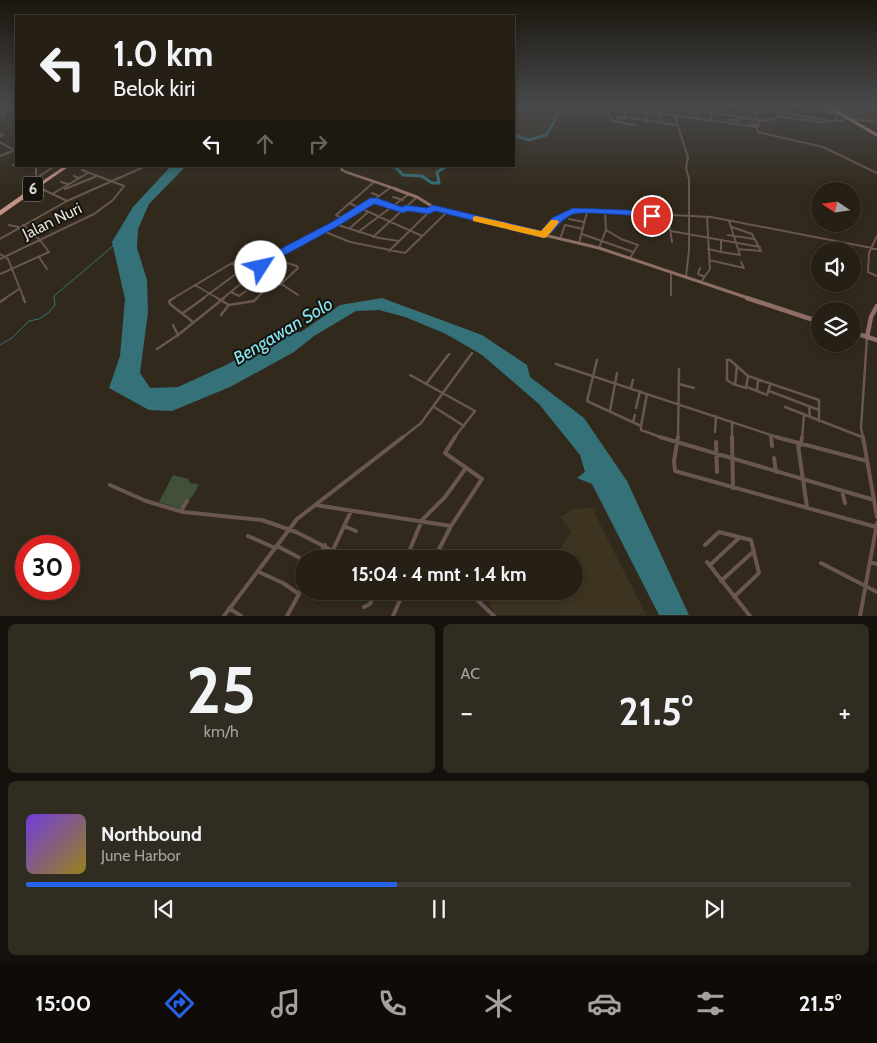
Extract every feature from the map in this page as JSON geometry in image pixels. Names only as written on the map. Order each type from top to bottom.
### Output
[{"type":"highway","name":"6","points":[[0,208],[61,167]]},
{"type":"highway","name":"6","points":[[0,213],[66,167]]},
{"type":"street","points":[[680,134],[688,157],[686,170],[689,179],[689,234],[686,277]]},
{"type":"street","points":[[766,134],[827,148],[877,173]]},
{"type":"street","points":[[0,142],[15,150]]},
{"type":"street","points":[[0,146],[4,144]]},
{"type":"street","points":[[0,156],[15,150]]},
{"type":"street","points":[[36,167],[37,176],[44,191],[53,193],[67,201]]},
{"type":"street","points":[[37,176],[53,167]]},
{"type":"street","points":[[0,239],[18,227],[67,201],[144,167]]},
{"type":"street","points":[[342,167],[346,172],[417,197],[433,208],[599,248],[811,319]]},
{"type":"street","points":[[82,170],[112,180]]},
{"type":"street","points":[[63,189],[68,184],[89,173]]},
{"type":"street","points":[[74,176],[79,178]]},
{"type":"street","points":[[53,193],[98,176]]},
{"type":"street","name":"Jalan Nuri","points":[[0,259],[94,214],[108,204],[124,185],[112,180]]},
{"type":"street","points":[[61,182],[68,184]]},
{"type":"street","points":[[344,219],[336,215],[374,182]]},
{"type":"street","points":[[157,348],[178,335],[271,259],[360,210],[390,188]]},
{"type":"street","points":[[372,193],[379,196]]},
{"type":"street","points":[[358,232],[409,194]]},
{"type":"street","points":[[393,197],[403,200]]},
{"type":"street","points":[[373,236],[417,197]]},
{"type":"street","points":[[374,200],[403,211]]},
{"type":"street","points":[[349,203],[360,210],[422,236]]},
{"type":"street","points":[[406,208],[429,212]]},
{"type":"street","points":[[389,251],[433,208]]},
{"type":"street","points":[[667,210],[672,242]]},
{"type":"street","points":[[544,235],[552,223],[573,211],[689,215],[877,249]]},
{"type":"street","points":[[323,231],[350,242],[405,254],[447,212]]},
{"type":"street","points":[[579,243],[588,212]]},
{"type":"street","points":[[599,248],[606,230],[605,212]]},
{"type":"street","points":[[349,229],[367,213]]},
{"type":"street","points":[[651,214],[652,237]]},
{"type":"street","points":[[701,282],[710,269],[707,217]]},
{"type":"street","points":[[568,219],[584,222]]},
{"type":"street","points":[[708,249],[739,256],[729,221]]},
{"type":"street","points":[[335,224],[373,236],[399,241]]},
{"type":"street","points":[[10,225],[18,227]]},
{"type":"street","points":[[0,274],[49,252],[40,240],[23,225]]},
{"type":"street","points":[[560,239],[565,225],[583,229]]},
{"type":"street","points":[[731,226],[750,232],[760,247],[761,252],[738,249]]},
{"type":"street","points":[[606,230],[620,239],[638,245],[630,258]]},
{"type":"street","points":[[671,231],[760,247]]},
{"type":"street","points":[[582,234],[633,252]]},
{"type":"street","points":[[728,235],[754,239]]},
{"type":"street","points":[[877,236],[869,248],[868,272],[877,276]]},
{"type":"street","points":[[721,252],[722,240]]},
{"type":"street","points":[[193,322],[169,303],[169,301],[233,264],[246,251],[296,265],[298,268],[280,285]]},
{"type":"street","points":[[0,254],[5,256],[25,302]]},
{"type":"street","points":[[250,263],[260,255]]},
{"type":"street","points":[[39,257],[47,269]]},
{"type":"street","points":[[709,260],[733,265],[736,268],[744,268],[741,262]]},
{"type":"street","points":[[268,282],[286,263]]},
{"type":"street","points":[[233,264],[240,271],[280,285],[298,295]]},
{"type":"street","points":[[700,268],[698,274],[705,277]]},
{"type":"street","points":[[182,314],[240,271]]},
{"type":"street","points":[[263,280],[272,272]]},
{"type":"street","points":[[671,272],[671,296]]},
{"type":"street","points":[[243,282],[257,287]]},
{"type":"street","points":[[195,285],[229,305],[254,301],[264,291],[276,284]]},
{"type":"street","points":[[0,302],[19,289]]},
{"type":"street","points":[[231,292],[239,296],[246,291]]},
{"type":"street","points":[[221,315],[229,305]]},
{"type":"street","points":[[877,306],[871,317],[862,396],[862,437],[877,517]]},
{"type":"street","points":[[173,325],[178,335]]},
{"type":"street","points":[[861,335],[877,340]]},
{"type":"street","points":[[224,616],[288,529],[421,423],[472,353]]},
{"type":"street","points":[[426,384],[449,354]]},
{"type":"street","points":[[597,360],[587,400],[633,422],[640,426],[641,430],[677,443],[874,500]]},
{"type":"street","points":[[770,384],[767,395],[725,380],[727,360],[748,376],[819,400],[820,420]]},
{"type":"street","points":[[556,364],[799,445],[867,461]]},
{"type":"street","points":[[736,385],[737,366]]},
{"type":"street","points":[[679,369],[680,404],[674,471],[807,508],[877,525],[860,616]]},
{"type":"street","points":[[610,411],[618,373]]},
{"type":"street","points":[[410,375],[475,411],[445,450],[446,455],[482,479],[451,526],[439,550]]},
{"type":"street","points":[[747,387],[748,376]]},
{"type":"street","points":[[631,388],[633,380]]},
{"type":"street","points":[[757,391],[758,380]]},
{"type":"street","points":[[679,384],[694,388]]},
{"type":"street","points":[[636,408],[640,391]]},
{"type":"street","points":[[769,391],[819,410]]},
{"type":"street","points":[[640,426],[647,394]]},
{"type":"street","points":[[809,406],[810,417]]},
{"type":"street","points":[[434,407],[464,426]]},
{"type":"street","points":[[785,407],[862,437]]},
{"type":"street","points":[[633,422],[635,415]]},
{"type":"street","points":[[804,415],[799,445],[807,508]]},
{"type":"street","points":[[715,432],[716,416]]},
{"type":"street","points":[[732,422],[731,459],[733,488]]},
{"type":"street","points":[[771,436],[772,446]]},
{"type":"street","points":[[716,442],[717,472]]},
{"type":"street","points":[[774,458],[776,472]]},
{"type":"street","points":[[410,550],[422,520],[445,497],[466,468]]},
{"type":"street","points":[[110,486],[181,511],[210,516],[249,517],[288,529],[333,550],[351,511]]},
{"type":"street","points":[[842,491],[845,503]]},
{"type":"street","points":[[181,511],[187,501]]},
{"type":"street","points":[[315,506],[422,520],[451,526]]},
{"type":"street","points":[[344,526],[356,531]]},
{"type":"street","points":[[705,545],[720,532],[751,540],[759,573],[734,597]]},
{"type":"street","points":[[248,536],[295,556]]},
{"type":"street","points":[[740,537],[708,564],[750,616]]},
{"type":"street","points":[[322,550],[325,545]]},
{"type":"street","points":[[721,581],[754,551]]},
{"type":"street","points":[[870,562],[877,564]]},
{"type":"street","points":[[820,563],[877,592]]},
{"type":"street","points":[[258,572],[295,592]]},
{"type":"street","points":[[287,616],[296,600]]},
{"type":"street","points":[[364,607],[370,604],[372,600]]},
{"type":"street","points":[[393,616],[400,600]]},
{"type":"street","points":[[477,600],[494,616]]},
{"type":"street","points":[[229,608],[241,616]]},
{"type":"shaded area","points":[[515,134],[515,134],[542,134],[532,138]]},
{"type":"shaded area","points":[[397,167],[444,167],[437,172],[436,177],[430,178],[404,174]]},
{"type":"shaded area","points":[[595,508],[596,516],[646,615],[495,615],[489,600],[583,600],[583,550],[560,550],[571,532],[560,517],[573,509]]},
{"type":"green space","points":[[173,475],[189,479],[189,483],[198,484],[193,495],[181,509],[159,502]]},
{"type":"water","points":[[170,167],[185,167],[149,204],[138,229],[137,248],[147,280],[148,312],[140,373],[150,388],[178,387],[226,365],[286,333],[301,332],[340,305],[382,298],[482,335],[527,365],[530,377],[584,418],[627,481],[689,615],[659,615],[592,484],[577,478],[585,472],[580,455],[539,404],[482,355],[446,334],[405,317],[379,310],[356,311],[314,336],[294,352],[230,387],[172,411],[149,410],[109,388],[120,356],[125,299],[112,242],[133,207]]},
{"type":"waterway","points":[[515,135],[529,140],[547,134]]},
{"type":"waterway","points":[[395,167],[403,175],[422,176],[432,183],[439,183],[437,172],[445,167]]},
{"type":"waterway","points":[[0,345],[12,338],[29,321],[39,319],[48,313],[55,305],[54,296],[113,246]]},
{"type":"slow traffic","points":[[476,219],[544,235],[554,222]]},
{"type":"route","points":[[261,267],[271,259],[360,210],[374,200],[403,211],[406,208],[429,212],[433,208],[544,235],[555,220],[573,211],[651,214],[652,216]]},
{"type":"water label","name":"Bengawan Solo","points":[[283,331]]}]
